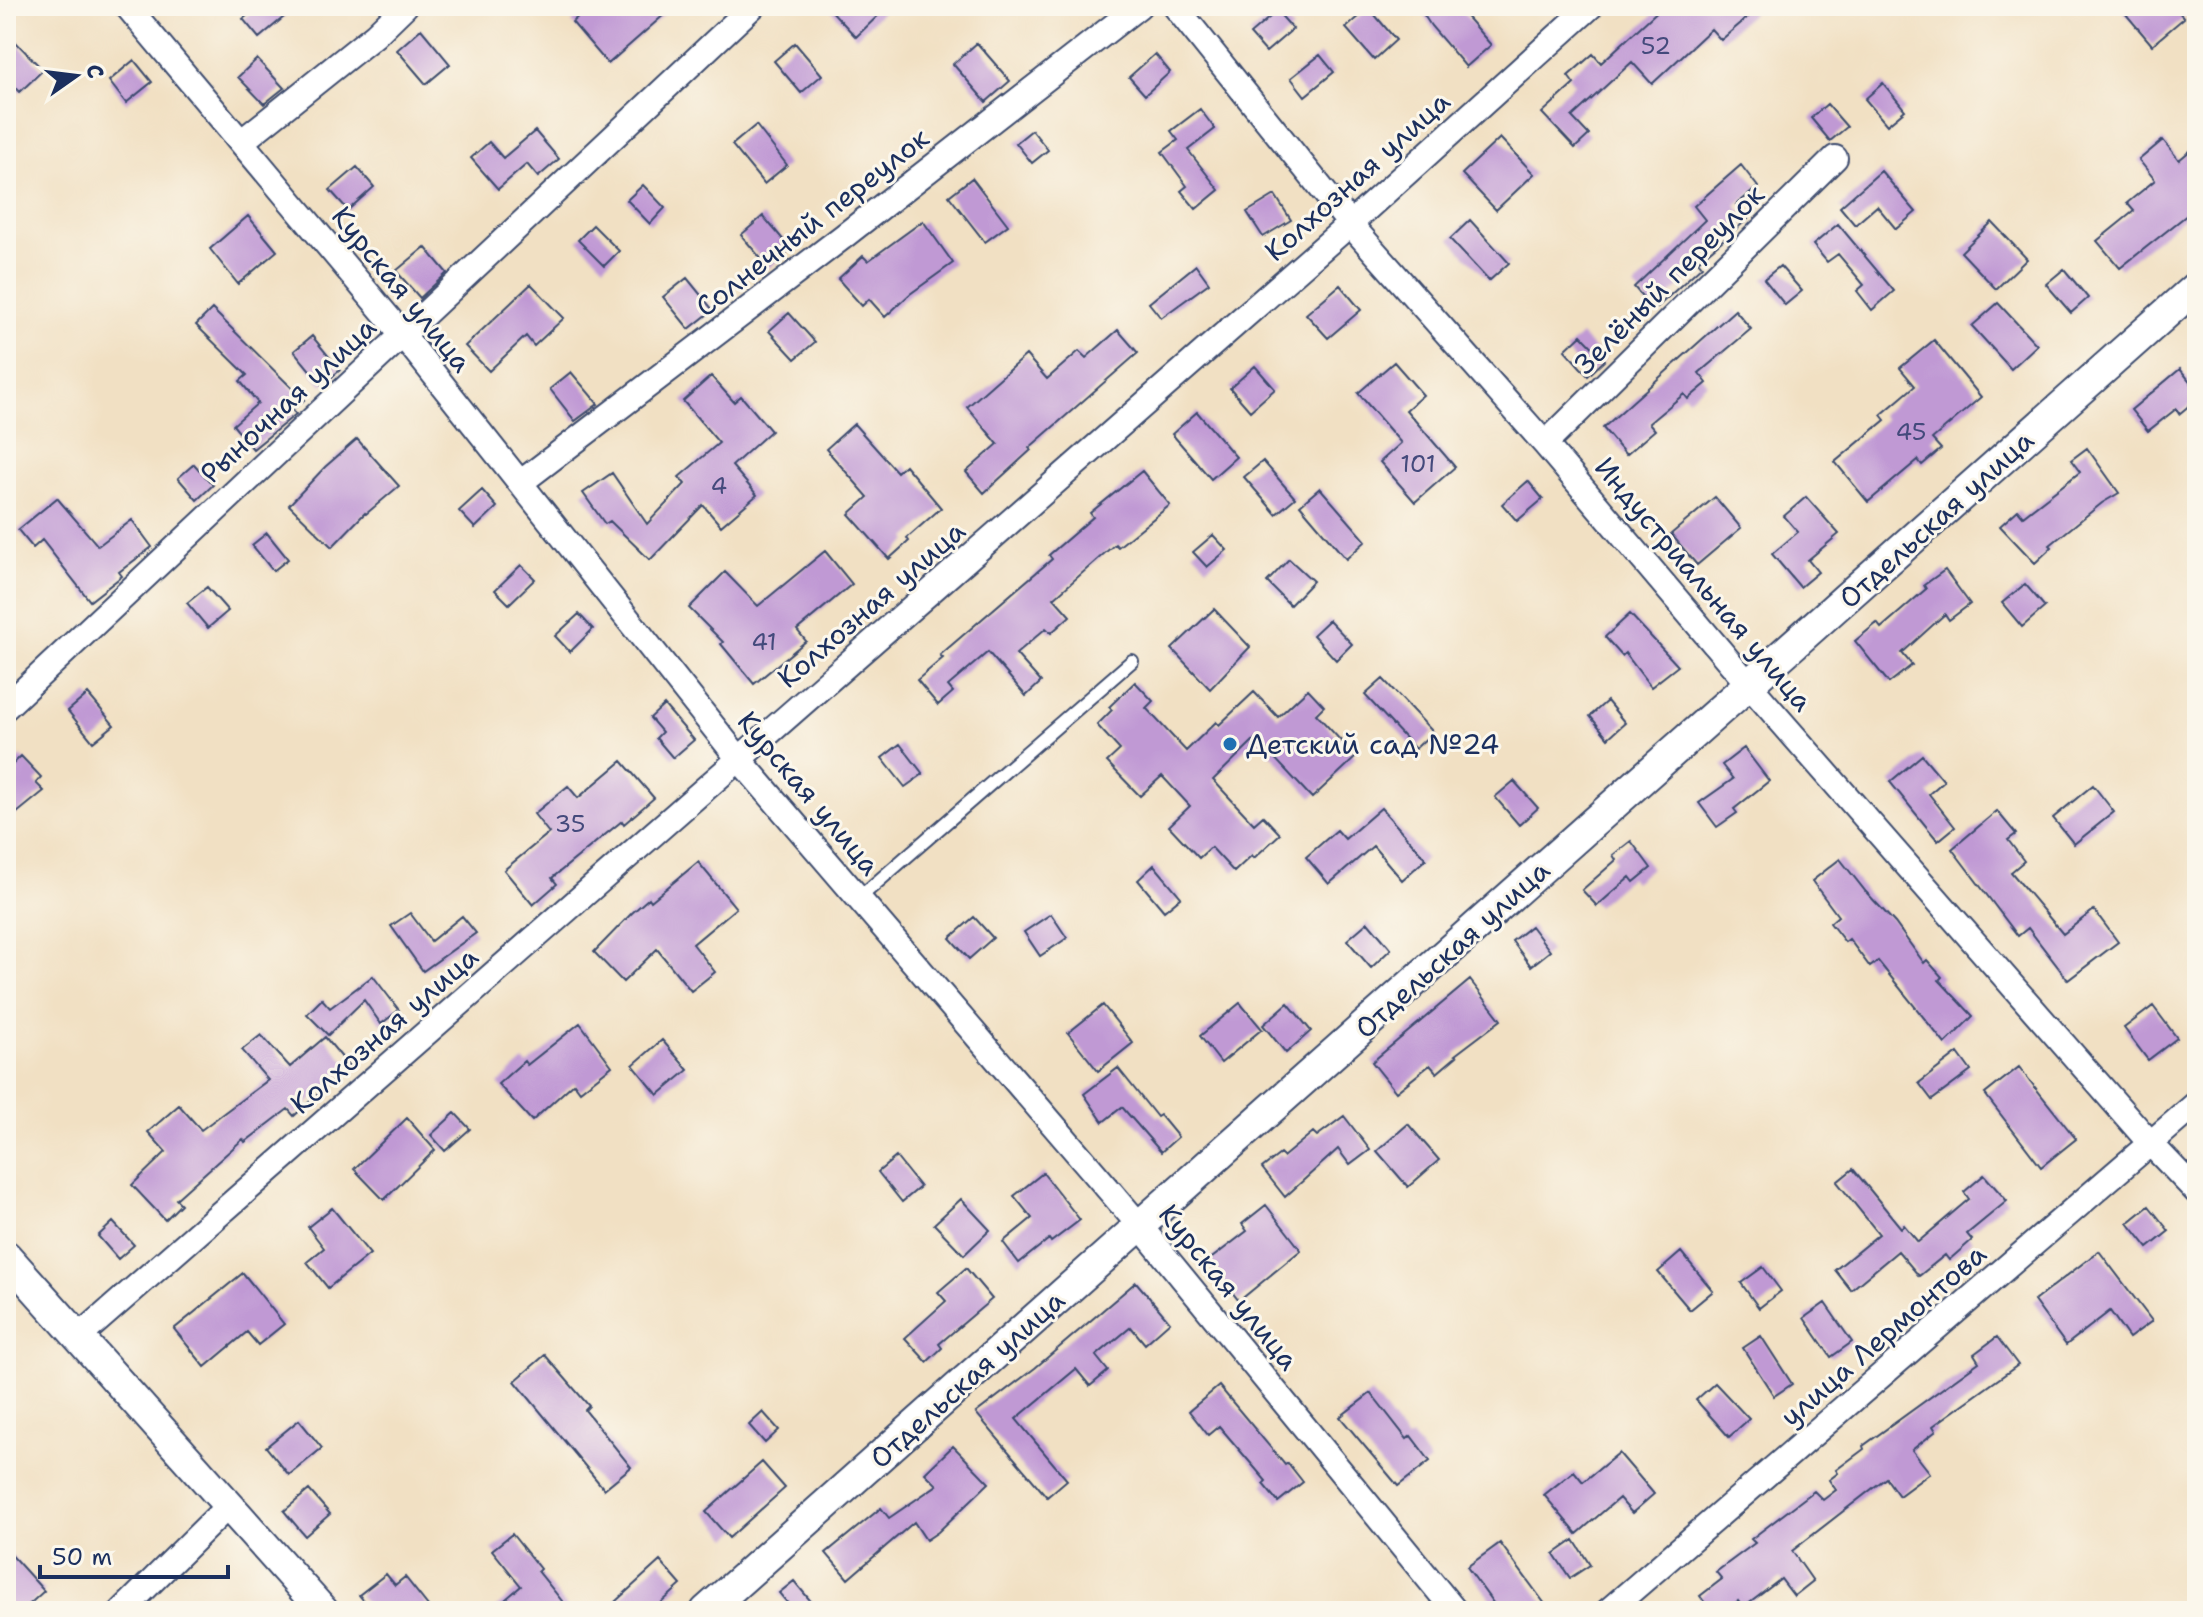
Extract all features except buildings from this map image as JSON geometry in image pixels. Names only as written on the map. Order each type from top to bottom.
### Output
[{"type":"street","name":"Курская улица","points":[[127,6],[402,334],[739,759],[1140,1226],[1455,1611]]},
{"type":"street","points":[[241,142],[375,35],[405,6]]},
{"type":"street","name":"Рыночная улица","points":[[6,707],[753,6]]},
{"type":"street","name":"Солнечный переулок","points":[[520,483],[1139,6]]},
{"type":"street","name":"Индустриальная улица","points":[[1175,6],[1350,224],[1545,444],[1750,686],[2151,1144],[2197,1192]]},
{"type":"street","name":"Колхозная улица","points":[[79,1337],[1350,224],[1591,6]]},
{"type":"street","name":"Зелёный переулок","points":[[1545,444],[1835,158]]},
{"type":"street","name":"Отдельская улица","points":[[706,1611],[2197,286]]},
{"type":"street","name":"улица Лермонтова","points":[[1608,1611],[2197,1103]]},
{"type":"street","points":[[6,1256],[323,1611]]},
{"type":"street","points":[[122,1611],[228,1506]]},
{"type":"lane","points":[[859,898],[1132,661]]},
{"type":"place","name":"Детский сад №24","points":[[1230,744]]}]
